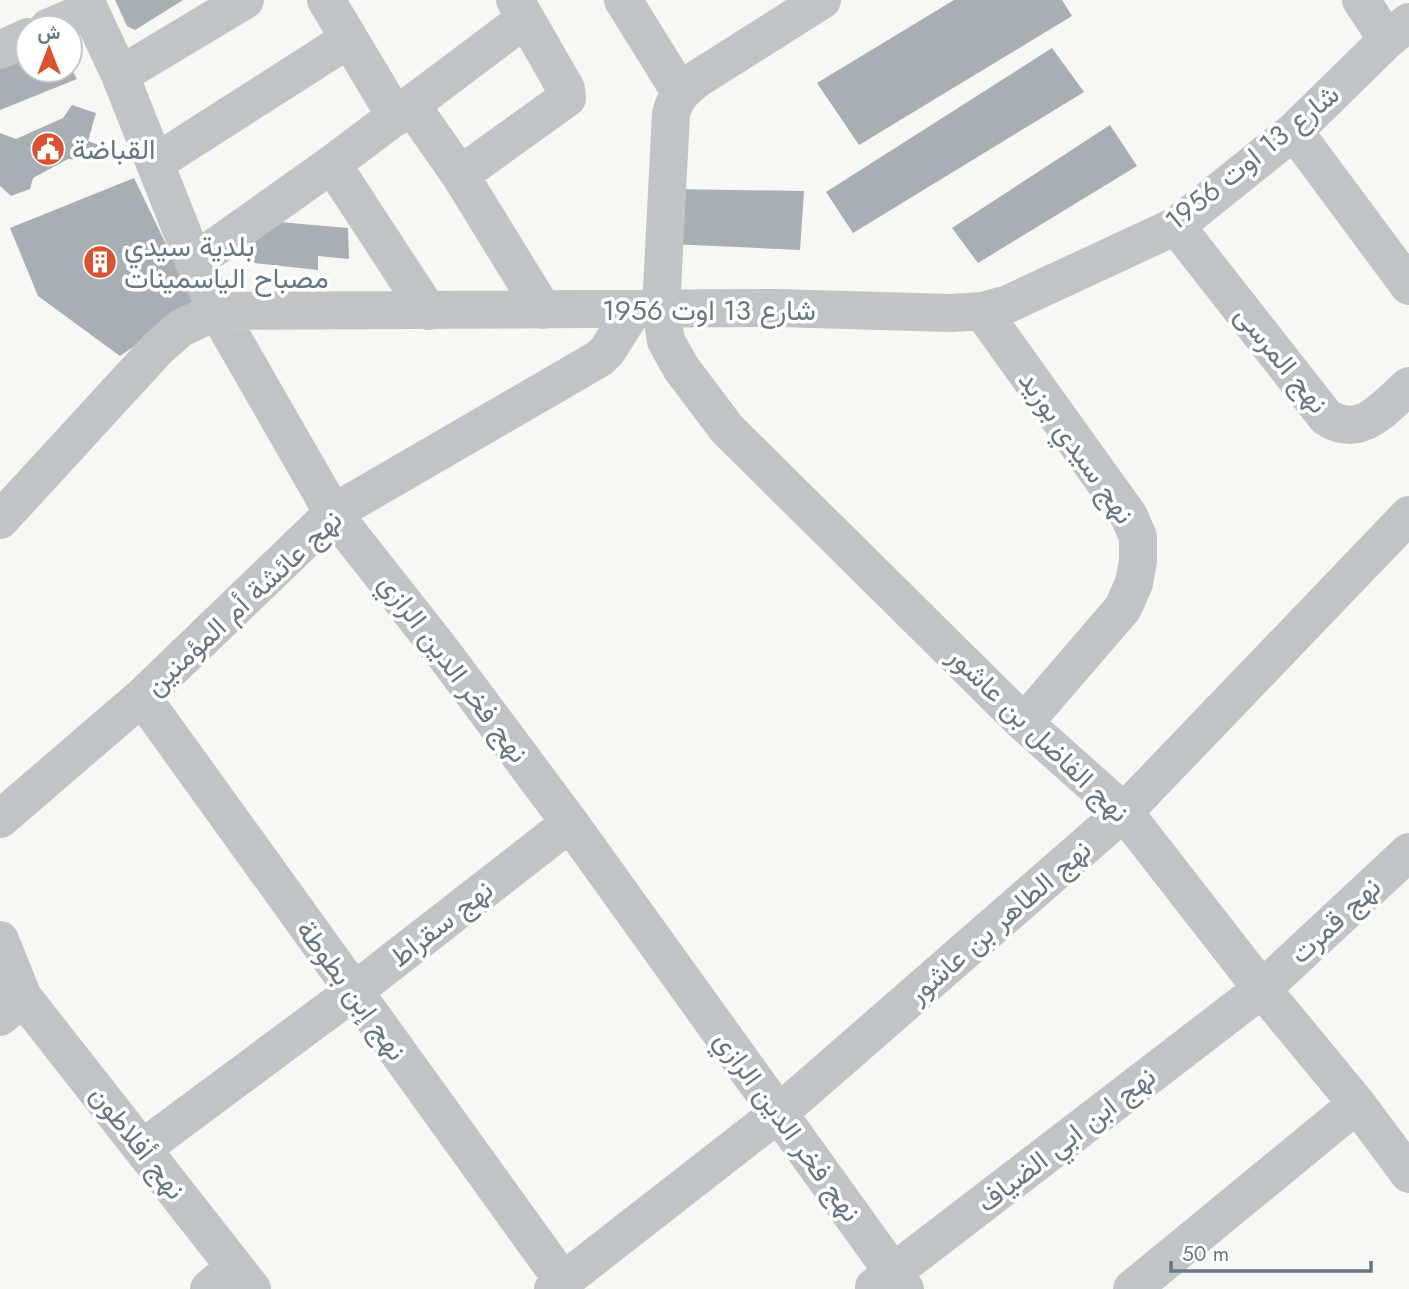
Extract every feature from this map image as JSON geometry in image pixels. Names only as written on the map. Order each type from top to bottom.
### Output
[{"type":"street","points":[[120,75],[245,0]]},
{"type":"street","points":[[326,0],[349,39],[404,111],[460,175],[543,310]]},
{"type":"street","points":[[623,0],[680,92],[822,0]]},
{"type":"street","points":[[1361,0],[1398,31]]},
{"type":"street","points":[[72,14],[87,5]]},
{"type":"street","name":"نهج فخر الدين الرازي","points":[[87,5],[120,75],[194,262],[217,311],[333,513],[444,653],[780,1112],[890,1284]]},
{"type":"street","points":[[194,262],[404,111],[520,9],[566,89],[567,98],[460,175]]},
{"type":"street","name":"شارع 13 اوت 1956","points":[[0,520],[158,348],[181,328],[217,311],[777,308],[951,313],[982,311],[1008,304],[1176,226],[1294,131],[1398,31]]},
{"type":"street","points":[[155,163],[349,39]]},
{"type":"street","name":"نهج الفاضل بن عاشور","points":[[680,92],[671,114],[647,309],[681,368],[727,429],[1024,723],[1124,812],[1262,989],[1405,1160]]},
{"type":"street","points":[[1294,131],[1409,286]]},
{"type":"street","points":[[332,164],[428,311]]},
{"type":"street","name":"نهج المرسى","points":[[1176,226],[1326,416],[1343,425],[1356,426],[1368,421],[1409,386]]},
{"type":"street","name":"نهج عائشة أم المؤمنين","points":[[0,818],[142,697],[333,513],[600,358],[647,309]]},
{"type":"street","name":"نهج سيدي بوزيد","points":[[982,311],[1129,516],[1138,537],[1134,583],[1123,608],[1024,723]]},
{"type":"street","name":"نهج الطاهر بن عاشور","points":[[558,1285],[780,1112],[1124,812],[1409,515]]},
{"type":"street","name":"نهج إبن بطوطة","points":[[142,697],[558,1285]]},
{"type":"street","name":"نهج سقراط","points":[[143,1148],[353,992],[570,823]]},
{"type":"street","name":"نهج قمرت","points":[[1262,989],[1409,852]]},
{"type":"street","name":"نهج أفلاطون","points":[[0,940],[11,1007],[143,1148],[232,1282]]},
{"type":"street","name":"نهج ابن ابي الضياف","points":[[890,1284],[1262,989]]},
{"type":"street","points":[[1132,1289],[1357,1104]]},
{"type":"building","points":[[115,0],[183,0],[135,30],[127,26]]},
{"type":"building","points":[[954,0],[1062,0],[1072,16],[859,145],[817,83]]},
{"type":"building","points":[[14,45],[14,84],[65,84],[0,110],[0,52]]},
{"type":"building","points":[[1052,48],[1084,92],[853,233],[826,192]]},
{"type":"building","name":"القباضة","points":[[72,105],[96,113],[88,141],[99,145],[93,153],[78,160],[68,159],[33,178],[30,189],[11,196],[0,186],[0,133],[16,139],[63,118]]},
{"type":"building","points":[[1110,125],[1137,166],[978,263],[952,228]]},
{"type":"building","name":"بلدية سيدي مصباح الياسمينات","points":[[134,178],[195,304],[120,356],[38,296],[10,228]]},
{"type":"building","points":[[672,189],[804,191],[800,250],[670,244]]},
{"type":"building","points":[[257,220],[348,228],[349,259],[318,256],[318,270],[254,263]]},
{"type":"place","name":"القباضة","points":[[48,149]]},
{"type":"place","name":"بلدية سيدي مصباح الياسمينات","points":[[100,262]]}]
